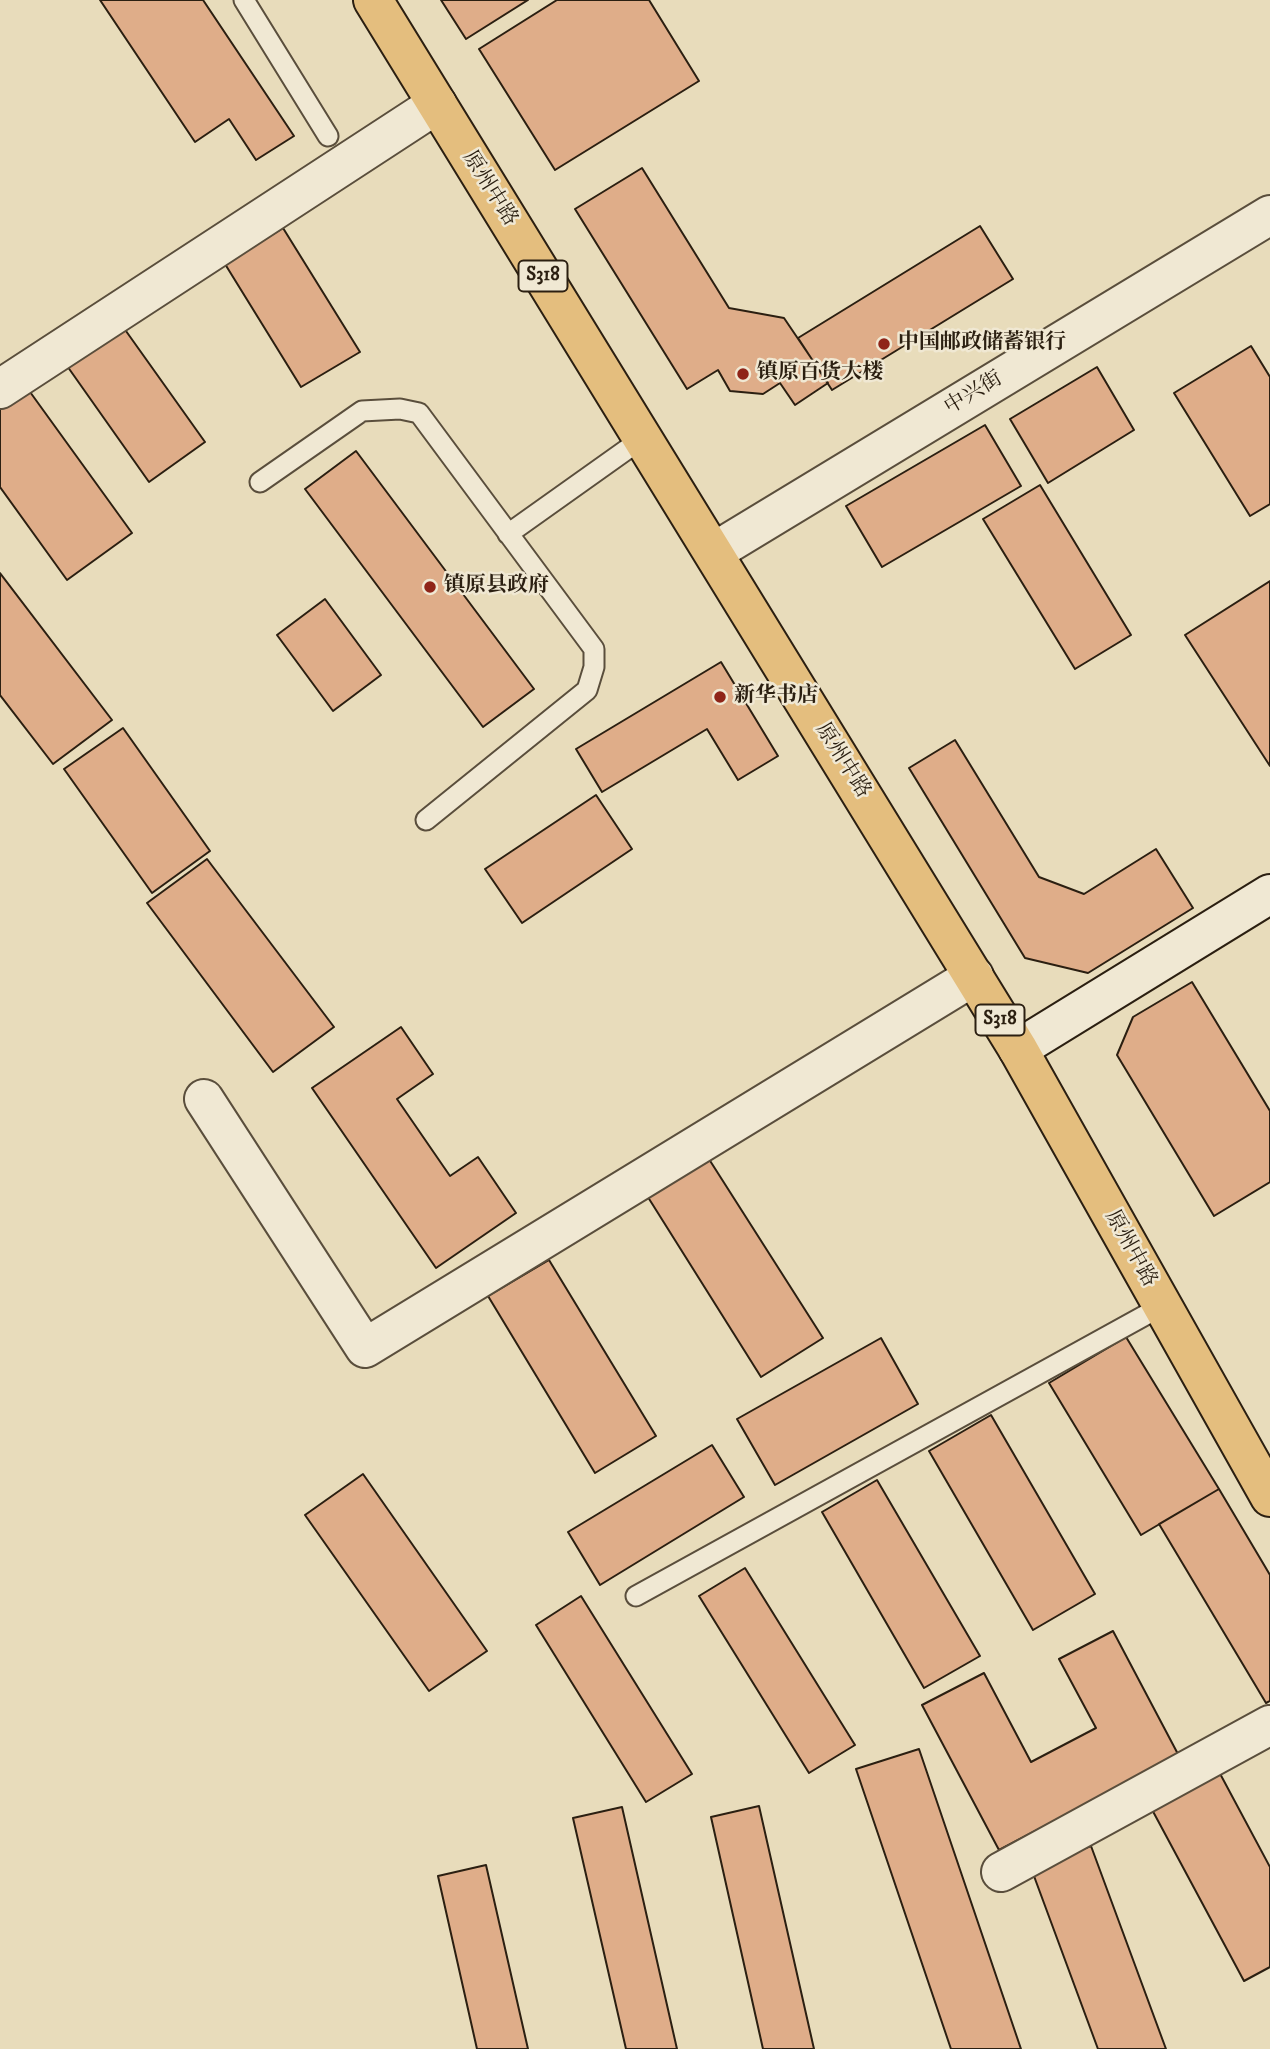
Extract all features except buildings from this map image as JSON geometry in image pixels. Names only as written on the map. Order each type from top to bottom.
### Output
[{"type":"main road","name":"原州中路","points":[[373,0],[1018,1049],[1270,1496]]},
{"type":"street","points":[[0,390],[437,104]]},
{"type":"street","name":"中兴街","points":[[714,552],[1270,215]]},
{"type":"street","points":[[1018,1049],[1270,894]]},
{"type":"street","points":[[204,1099],[365,1348],[974,976]]},
{"type":"street","points":[[1001,1872],[1270,1725]]},
{"type":"lane","points":[[244,0],[328,136]]},
{"type":"lane","points":[[260,482],[362,411],[400,409],[419,413],[594,649],[594,667],[587,690],[426,820]]},
{"type":"lane","points":[[508,534],[643,438]]},
{"type":"lane","points":[[636,1595],[1162,1306]]},
{"type":"place","name":"中国邮政储蓄银行","points":[[884,344]]},
{"type":"place","name":"镇原百货大楼","points":[[743,374]]},
{"type":"place","name":"镇原县政府","points":[[430,587]]},
{"type":"place","name":"新华书店","points":[[720,697]]}]
